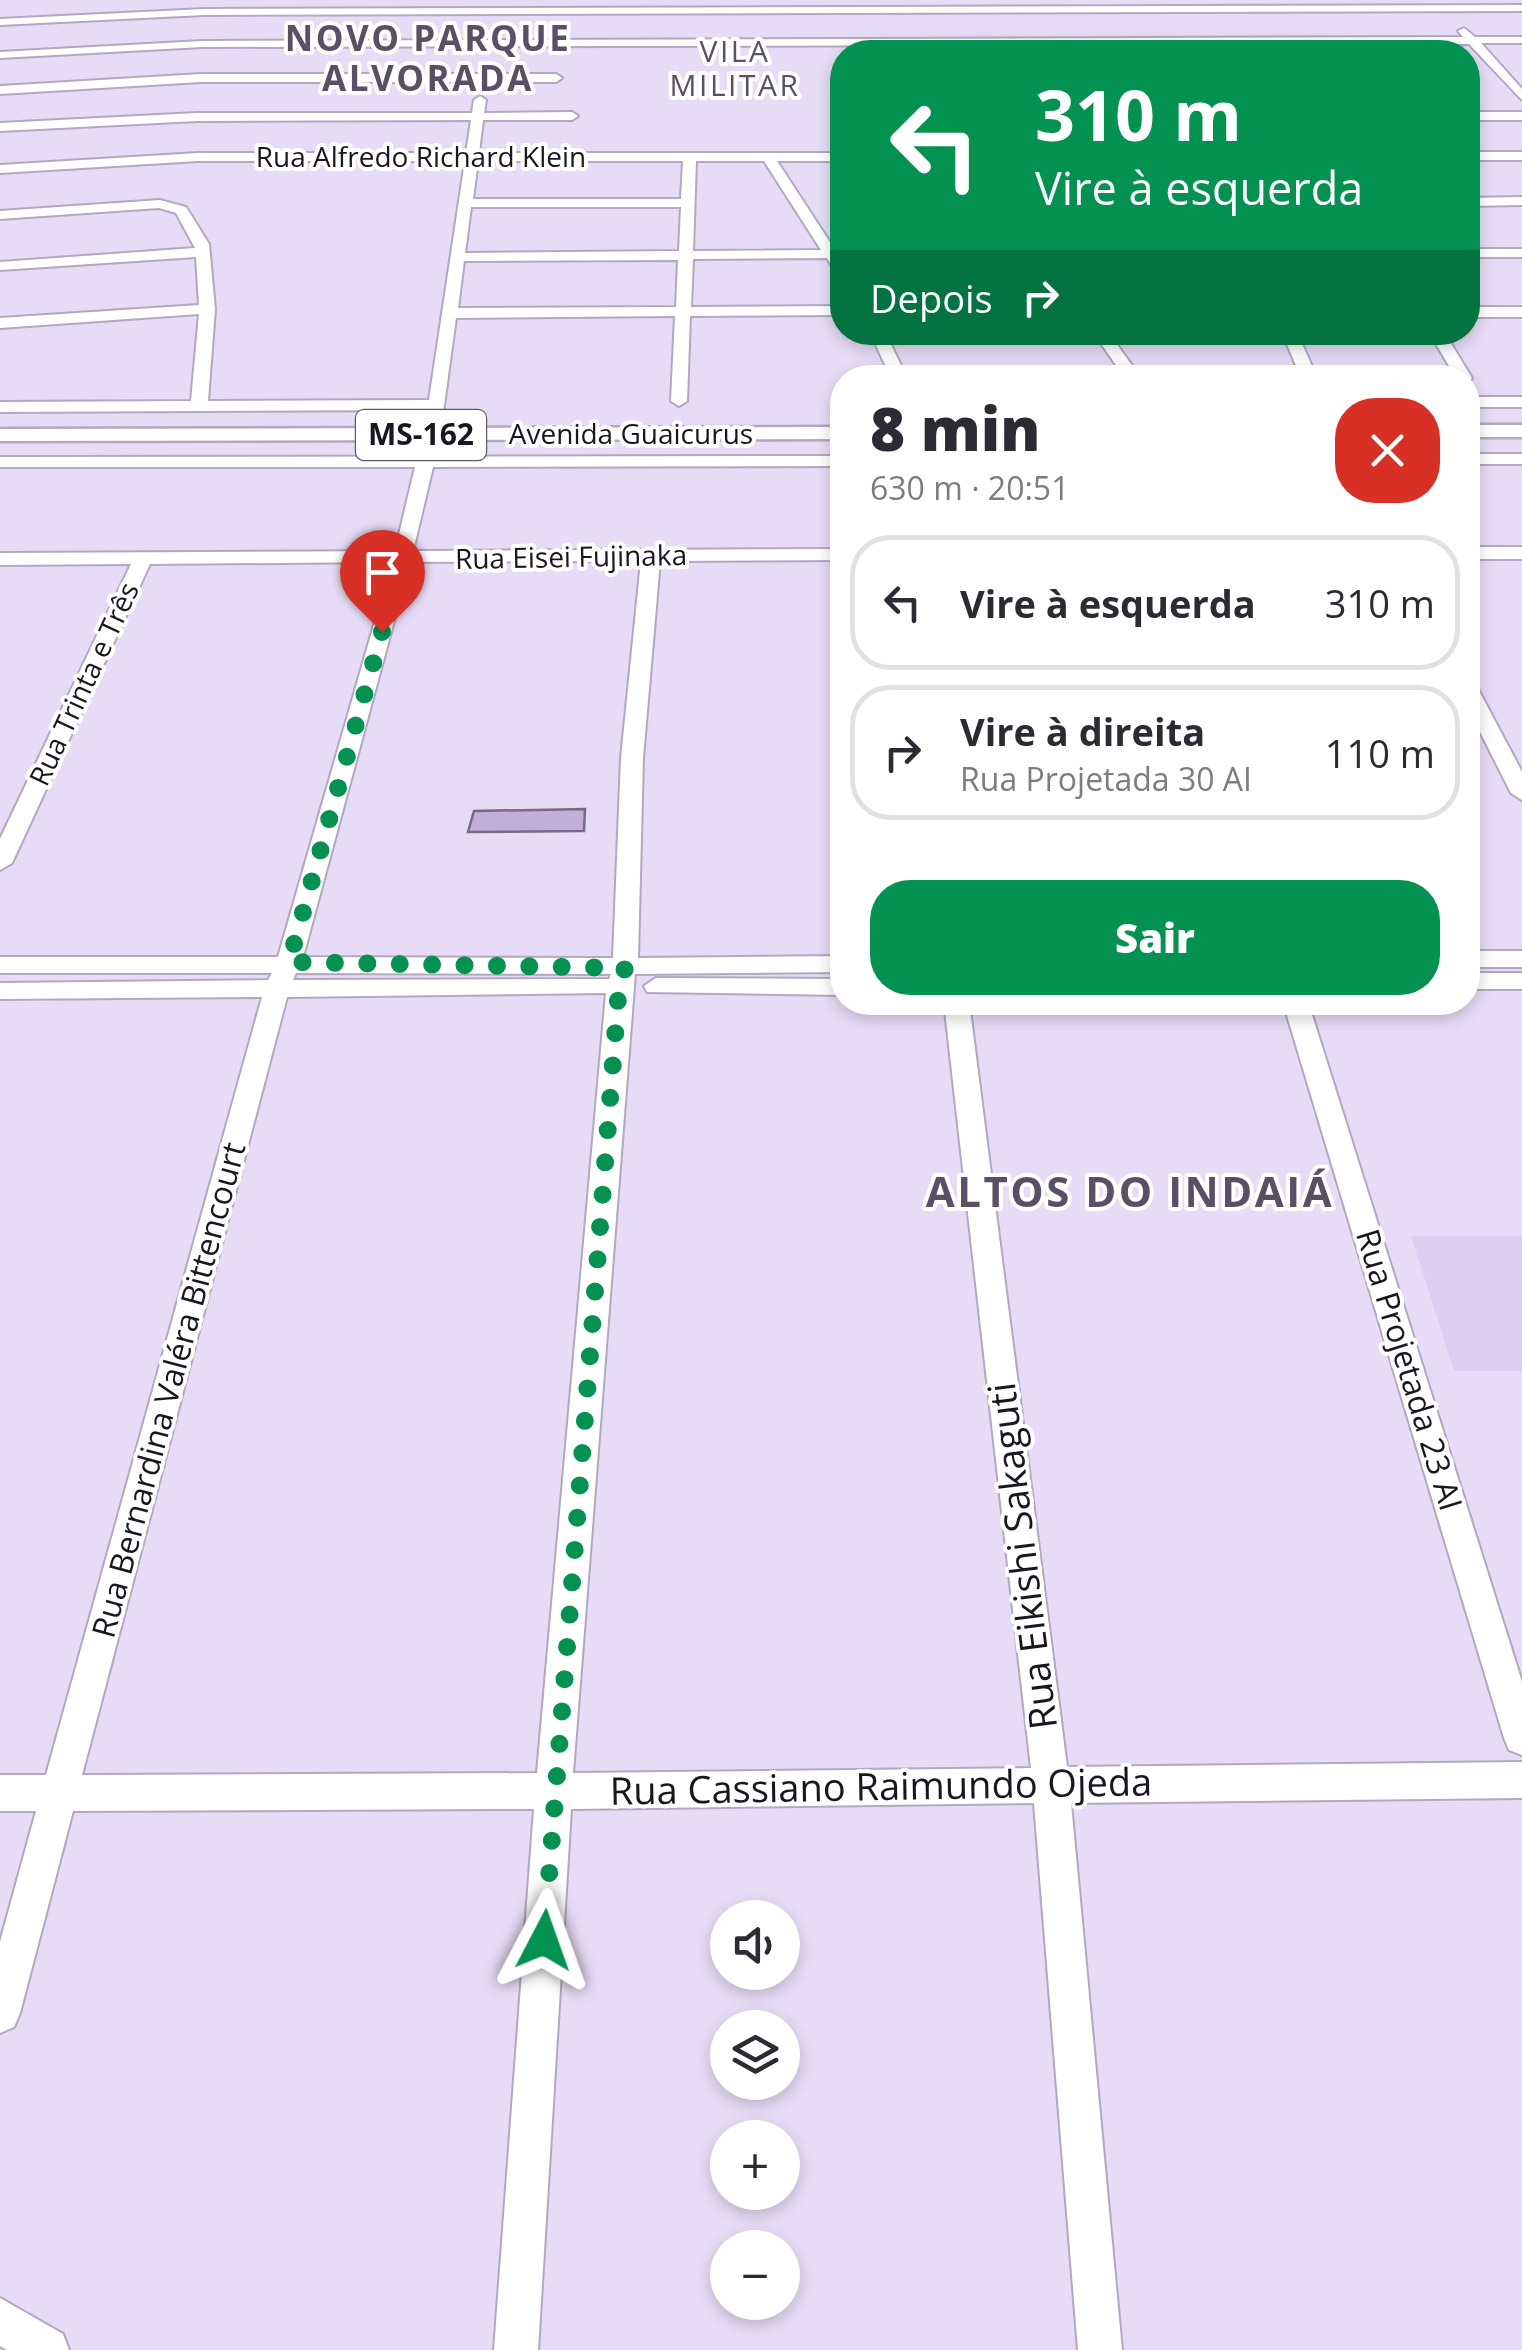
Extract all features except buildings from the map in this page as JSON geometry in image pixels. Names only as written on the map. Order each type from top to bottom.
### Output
[{"type":"main road","points":[[1480,410],[1522,418]]},
{"type":"main road","name":"Avenida Guaicurus","points":[[0,420],[435,413],[830,419]]},
{"type":"main road","points":[[1480,431],[1522,431]]},
{"type":"main road","name":"Avenida Guaicurus","points":[[0,435],[830,434]]},
{"type":"street","points":[[0,142],[44,0]]},
{"type":"street","points":[[0,22],[204,6],[962,4],[1122,9],[1286,4],[1522,8]]},
{"type":"street","points":[[0,407],[199,406],[435,413],[492,5]]},
{"type":"street","points":[[198,157],[196,117],[204,6]]},
{"type":"street","points":[[1451,8],[1470,40],[1522,40]]},
{"type":"street","points":[[1122,9],[1136,40]]},
{"type":"street","points":[[0,55],[202,44],[830,47]]},
{"type":"street","points":[[1480,51],[1522,96]]},
{"type":"street","points":[[1486,76],[1522,76]]},
{"type":"street","points":[[7,112],[201,78],[556,78]]},
{"type":"street","points":[[0,90],[7,112]]},
{"type":"street","points":[[7,112],[196,117],[572,116]]},
{"type":"street","points":[[1480,116],[1522,116]]},
{"type":"street","points":[[1480,156],[1522,156]]},
{"type":"street","name":"Rua Alfredo Richard Klein","points":[[0,169],[198,157],[830,157]]},
{"type":"street","points":[[768,157],[830,244]]},
{"type":"street","points":[[679,402],[690,158]]},
{"type":"street","points":[[1480,202],[1522,202]]},
{"type":"street","points":[[466,203],[688,203]]},
{"type":"street","points":[[0,215],[160,204],[181,210],[202,244],[207,308],[199,406]]},
{"type":"street","points":[[0,266],[202,252]]},
{"type":"street","points":[[1480,253],[1522,253]]},
{"type":"street","points":[[458,257],[830,254]]},
{"type":"street","points":[[0,323],[207,308]]},
{"type":"street","points":[[449,313],[830,311]]},
{"type":"street","points":[[1480,312],[1522,312]]},
{"type":"street","points":[[1480,407],[1522,402]]},
{"type":"street","points":[[1480,459],[1522,459]]},
{"type":"street","points":[[0,462],[830,461]]},
{"type":"street","name":"Rua Bernardina Valéra Bittencourt","points":[[0,2013],[283,975],[402,559],[425,462]]},
{"type":"street","points":[[1480,554],[1522,553]]},
{"type":"street","name":"Rua Eisei Fujinaka","points":[[0,558],[830,554]]},
{"type":"street","points":[[516,2350],[554,1791],[622,977],[632,758],[651,556]]},
{"type":"street","name":"Rua Trinta e Três","points":[[0,863],[143,558]]},
{"type":"street","points":[[1480,712],[1522,793]]},
{"type":"street","points":[[1480,959],[1522,959]]},
{"type":"street","points":[[0,964],[283,975],[622,977],[830,986]]},
{"type":"street","points":[[622,977],[830,965]]},
{"type":"street","points":[[0,991],[283,975]]},
{"type":"street","points":[[1480,981],[1522,981]]},
{"type":"street","name":"Rua Eikishi Sakaguti","points":[[958,1015],[1051,1786],[1100,2350]]},
{"type":"street","name":"Rua Projetada 23 AI","points":[[1299,1015],[1522,1738]]},
{"type":"street","name":"Rua Cassiano Raimundo Ojeda","points":[[0,1792],[554,1791],[1522,1780]]},
{"type":"street","points":[[0,2320],[47,2350]]},
{"type":"shaded area","points":[[1411,1236],[1522,1236],[1522,1371],[1454,1371]]},
{"type":"district","name":"NOVO PARQUE ALVORADA","points":[[428,59]]},
{"type":"district","name":"VILA MILITAR","points":[[735,69]]},
{"type":"district","name":"ALTOS DO INDAIÁ","points":[[1130,1192]]},
{"type":"route","points":[[382,632],[289,962],[625,968],[619,986],[544,1940]]}]
